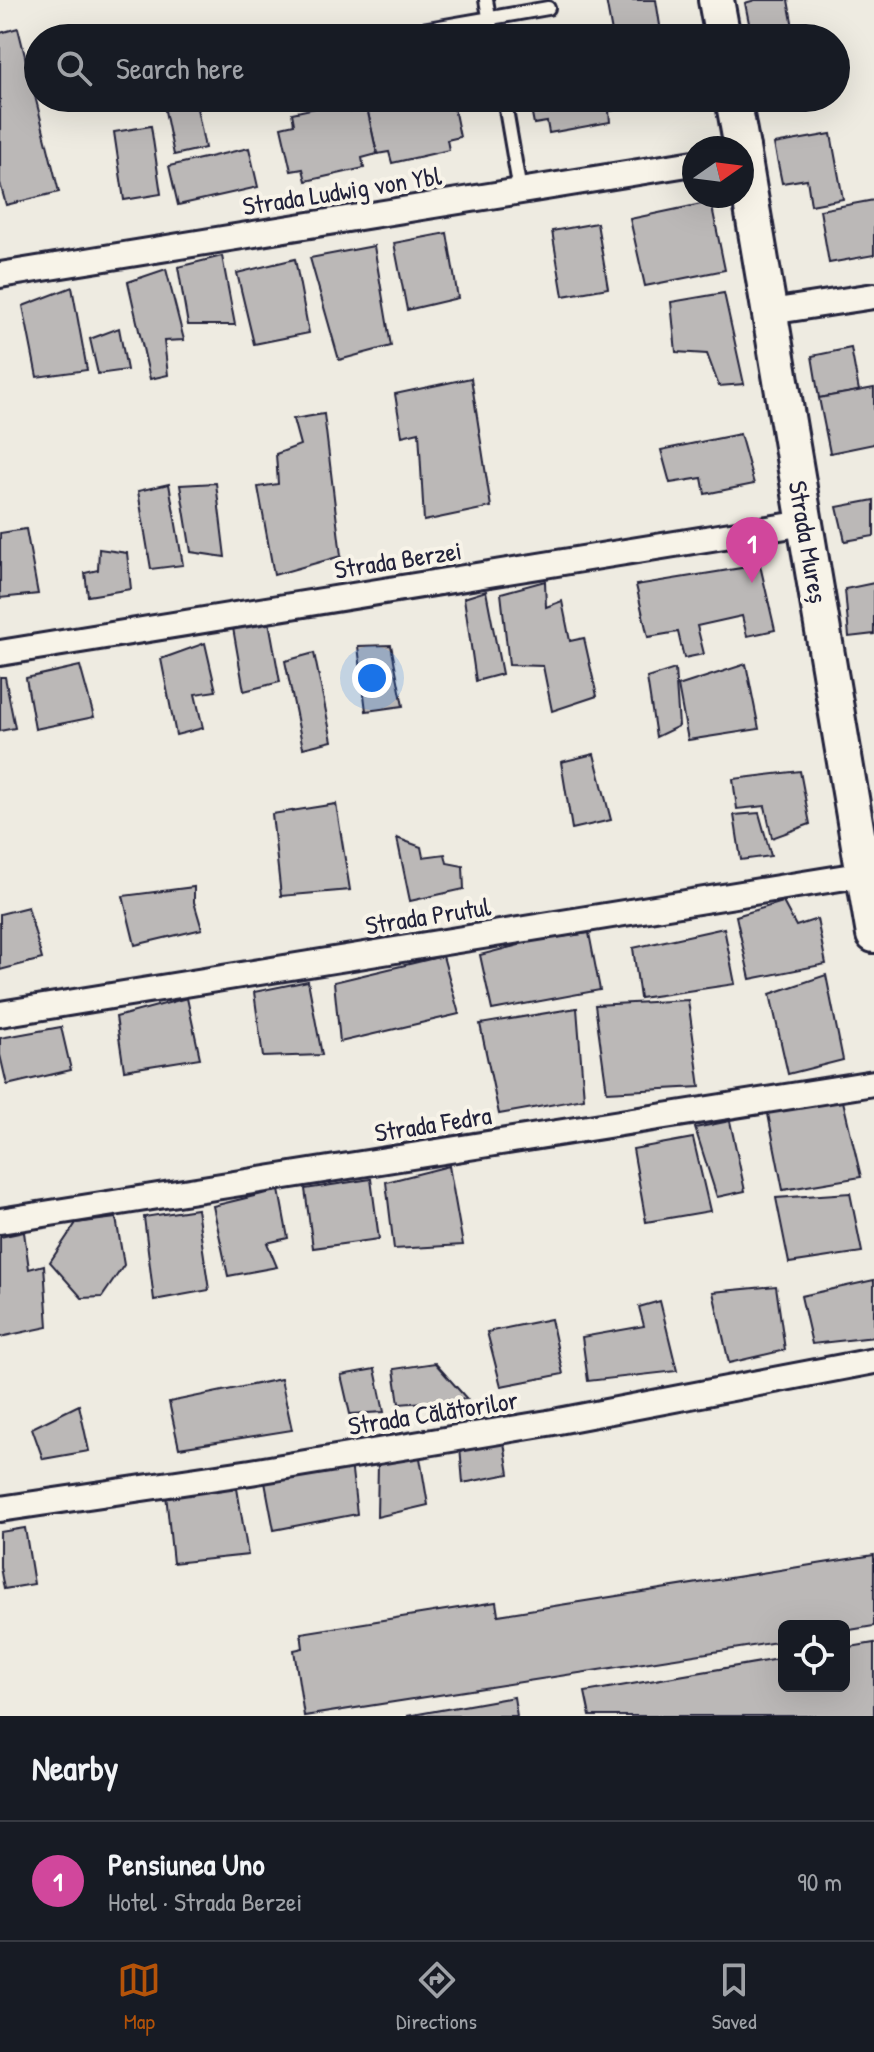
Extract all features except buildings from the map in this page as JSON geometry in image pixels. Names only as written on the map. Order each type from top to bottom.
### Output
[{"type":"street","points":[[716,0],[720,24]]},
{"type":"street","name":"Strada Mureș","points":[[735,112],[739,136]]},
{"type":"street","name":"Strada Ludwig von Ybl","points":[[0,275],[682,165]]},
{"type":"street","name":"Strada Mureș","points":[[752,208],[874,935]]},
{"type":"street","points":[[770,312],[874,296]]},
{"type":"street","name":"Strada Berzei","points":[[0,653],[805,523]]},
{"type":"street","name":"Strada Prutul","points":[[0,1014],[865,874]]},
{"type":"street","name":"Strada Fedra","points":[[0,1221],[874,1083]]},
{"type":"street","name":"Strada Călătorilor","points":[[0,1509],[548,1423],[874,1361]]},
{"type":"lane","points":[[486,0],[491,24]]},
{"type":"lane","points":[[456,24],[548,8]]},
{"type":"lane","points":[[506,112],[520,191]]},
{"type":"place","name":"Pensiunea Uno","points":[[752,583]]}]
